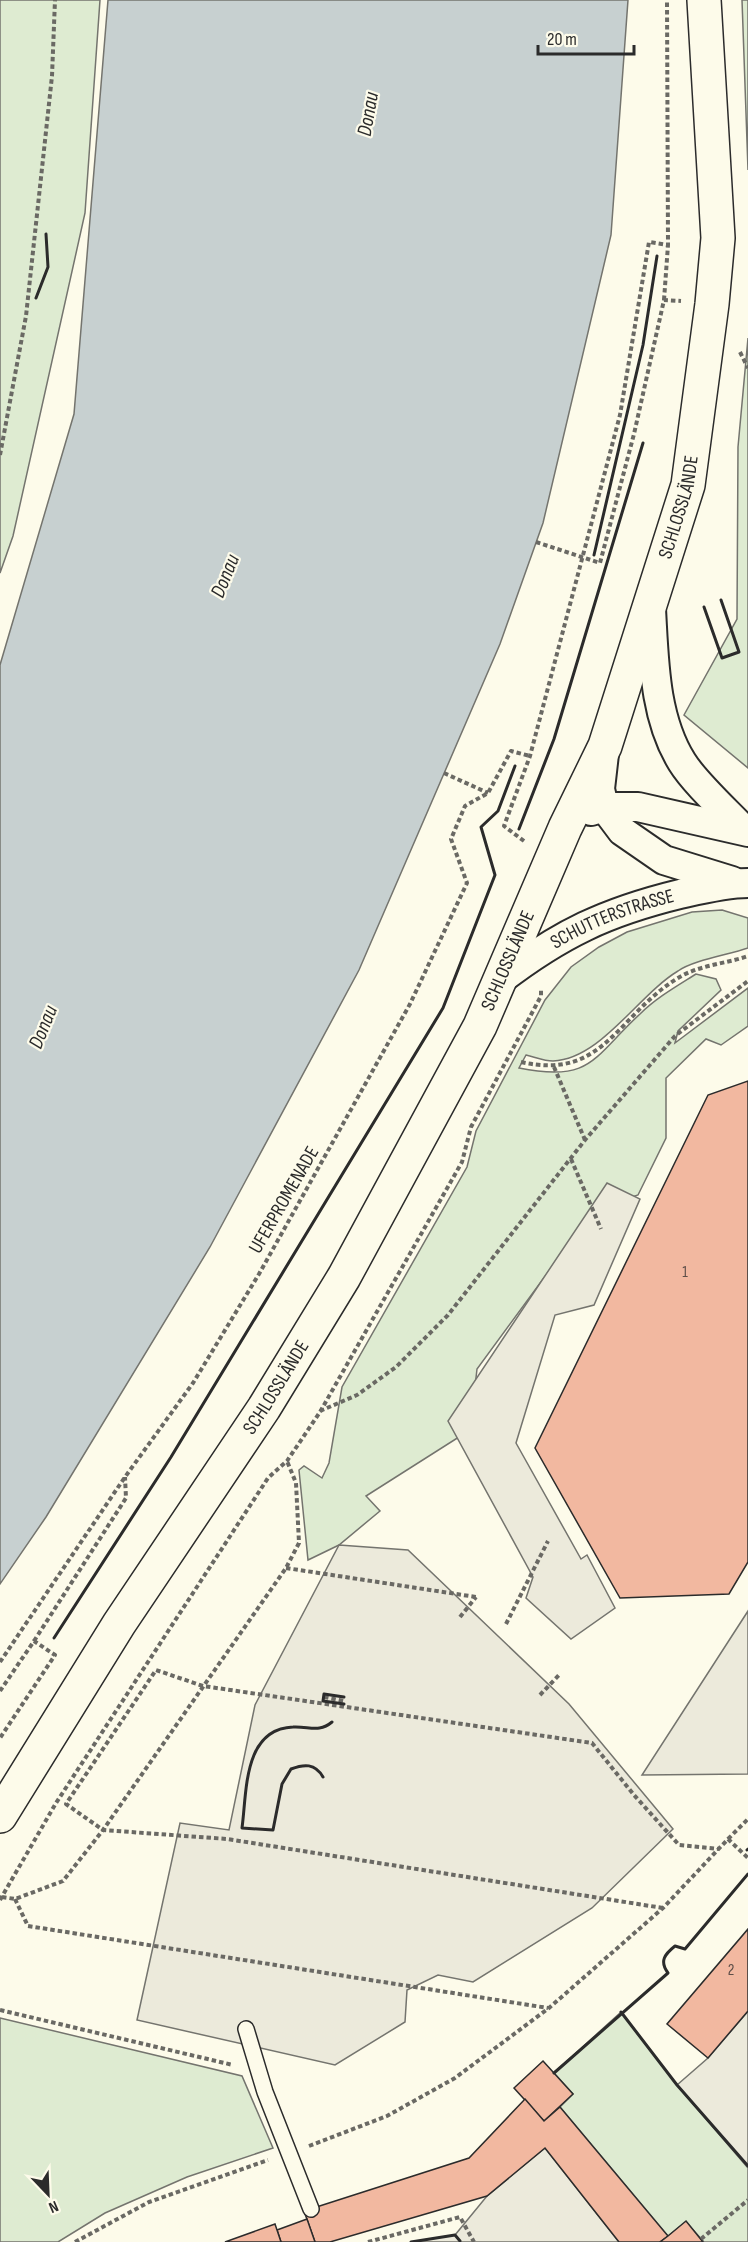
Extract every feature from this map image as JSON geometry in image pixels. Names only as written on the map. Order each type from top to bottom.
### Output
[{"type":"street","name":"SCHLOSSLÄNDE","points":[[0,1816],[119,1624],[264,1408],[344,1276],[480,1026],[565,828],[605,746],[688,485],[712,304],[718,238],[704,0]]},
{"type":"street","points":[[651,604],[654,661],[661,713],[682,762],[746,831]]},
{"type":"street","points":[[604,807],[600,789],[605,746]]},
{"type":"street","points":[[565,828],[583,814],[604,807],[638,807],[746,831]]},
{"type":"street","name":"SCHUTTERSTRASSE","points":[[604,807],[622,831],[664,860],[743,883]]},
{"type":"street","name":"SCHUTTERSTRASSE","points":[[500,980],[542,948],[582,926],[633,906],[743,883]]},
{"type":"lane","points":[[246,2028],[288,2154],[311,2209]]},
{"type":"path","points":[[0,455],[26,316],[52,76],[55,0]]},
{"type":"path","points":[[536,543],[600,563],[634,434],[664,300],[668,244],[667,0]]},
{"type":"path","points":[[504,826],[530,756],[620,414],[649,242],[668,244]]},
{"type":"path","points":[[664,300],[712,304]]},
{"type":"path","points":[[736,346],[748,368]]},
{"type":"path","name":"UFERPROMENADE","points":[[0,1662],[125,1477],[193,1383],[253,1284],[405,1014],[467,883],[451,839],[465,806],[488,793],[511,751],[530,756]]},
{"type":"path","points":[[444,773],[488,793]]},
{"type":"path","points":[[287,1461],[296,1483],[299,1543],[286,1568],[103,1830],[63,1881],[15,1899],[1,1898],[56,1803],[268,1478],[287,1461],[320,1412],[462,1162],[471,1126],[541,996],[542,948]]},
{"type":"path","points":[[521,1062],[554,1067],[586,1058],[600,1048],[645,1003],[680,976],[748,956]]},
{"type":"path","points":[[320,1412],[357,1395],[404,1359],[448,1314],[585,1140],[675,1036],[748,981]]},
{"type":"path","points":[[554,1067],[585,1140]]},
{"type":"path","points":[[571,1158],[601,1229]]},
{"type":"path","points":[[0,1691],[126,1498],[125,1477]]},
{"type":"path","points":[[506,1624],[548,1541]]},
{"type":"path","points":[[286,1568],[476,1597],[460,1617]]},
{"type":"path","points":[[0,1738],[55,1655],[34,1641]]},
{"type":"path","points":[[663,1908],[227,1839],[103,1830],[66,1804],[156,1670],[203,1686],[592,1743],[679,1845],[719,1849]]},
{"type":"path","points":[[540,1695],[560,1674]]},
{"type":"path","points":[[324,1698],[344,1701]]},
{"type":"path","points":[[75,2242],[149,2202],[204,2181],[288,2154],[397,2110],[455,2078],[549,2008],[663,1908],[748,1819]]},
{"type":"path","points":[[729,1839],[748,1858]]},
{"type":"path","points":[[15,1899],[28,1926],[549,2008]]},
{"type":"path","points":[[0,2010],[259,2072]]},
{"type":"path","points":[[701,2239],[748,2200]]},
{"type":"path","points":[[368,2242],[460,2217],[474,2242]]},
{"type":"green space","points":[[0,0],[100,0],[85,213],[13,536],[0,573]]},
{"type":"green space","points":[[742,0],[748,0],[748,170]]},
{"type":"green space","points":[[748,338],[748,768],[684,715],[737,619],[738,447]]},
{"type":"green space","points":[[722,910],[748,918],[748,948],[702,961],[678,971],[648,995],[603,1038],[571,1058],[550,1061],[526,1055],[519,1068],[543,1072],[577,1069],[600,1054],[660,997],[696,974],[716,979],[721,990],[678,1031],[675,1043],[748,988],[748,1026],[721,1045],[706,1039],[666,1078],[666,1138],[638,1195],[593,1211],[477,1369],[470,1430],[366,1496],[380,1511],[339,1545],[308,1560],[299,1470],[304,1466],[322,1478],[329,1463],[342,1387],[467,1167],[476,1131],[545,1000],[571,967],[599,947],[627,932],[692,912]]},
{"type":"green space","points":[[621,2012],[677,2085],[748,2168],[748,2242],[704,2242],[686,2222],[668,2236],[560,2107],[573,2094],[554,2073]]},
{"type":"green space","points":[[0,2018],[242,2076],[273,2148],[187,2177],[105,2213],[58,2242],[0,2242]]},
{"type":"shaded area","points":[[607,1183],[640,1199],[594,1305],[555,1315],[516,1443],[581,1559],[587,1555],[615,1608],[571,1639],[526,1598],[533,1577],[448,1421]]},
{"type":"shaded area","points":[[339,1545],[408,1550],[569,1704],[673,1829],[592,1908],[473,1982],[438,1975],[407,1990],[405,2022],[335,2065],[137,2020],[180,1823],[229,1830],[255,1705]]},
{"type":"shaded area","points":[[748,1611],[748,1774],[642,1775]]},
{"type":"shaded area","points":[[748,2011],[748,2166],[677,2085],[708,2058]]},
{"type":"shaded area","points":[[545,2148],[619,2242],[411,2242],[455,2235],[487,2196]]},
{"type":"water","name":"Donau","points":[[108,0],[628,0],[611,235],[543,523],[500,644],[359,970],[210,1247],[46,1517],[0,1584],[0,665],[74,414]]},
{"type":"building","points":[[748,1081],[748,1562],[729,1594],[620,1598],[535,1448],[708,1095]]},
{"type":"building","points":[[748,1929],[748,2011],[708,2058],[667,2024]]},
{"type":"building","points":[[543,2061],[573,2094],[544,2121],[514,2088]]},
{"type":"building","points":[[525,2099],[544,2121],[560,2107],[668,2236],[660,2242],[619,2242],[545,2148],[487,2196],[330,2242],[315,2242],[304,2211],[469,2158]]},
{"type":"building","points":[[307,2219],[315,2242],[281,2242],[277,2230]]},
{"type":"building","points":[[686,2221],[703,2242],[660,2242],[668,2236]]},
{"type":"building","points":[[275,2224],[281,2242],[225,2242]]},
{"type":"wall","points":[[36,298],[48,267],[46,234]]},
{"type":"wall","points":[[594,555],[643,345],[657,256]]},
{"type":"wall","points":[[519,829],[554,739],[643,443]]},
{"type":"wall","points":[[704,607],[722,658],[739,652],[721,600]]},
{"type":"wall","points":[[54,1638],[171,1457],[443,1008],[495,875],[481,827],[498,811],[515,766]]},
{"type":"wall","points":[[344,1697],[324,1694],[323,1701],[344,1704]]},
{"type":"wall","points":[[323,1777],[313,1767],[300,1766],[291,1769],[282,1784],[273,1830],[242,1828],[251,1765],[256,1750],[265,1739],[277,1730],[293,1727],[318,1728],[332,1722]]},
{"type":"wall","points":[[554,2073],[668,1973],[664,1965],[664,1958],[668,1952],[675,1946],[685,1949],[748,1874]]},
{"type":"wall","points":[[621,2012],[677,2085],[748,2166]]},
{"type":"wall","points":[[411,2242],[455,2235],[460,2241]]}]
